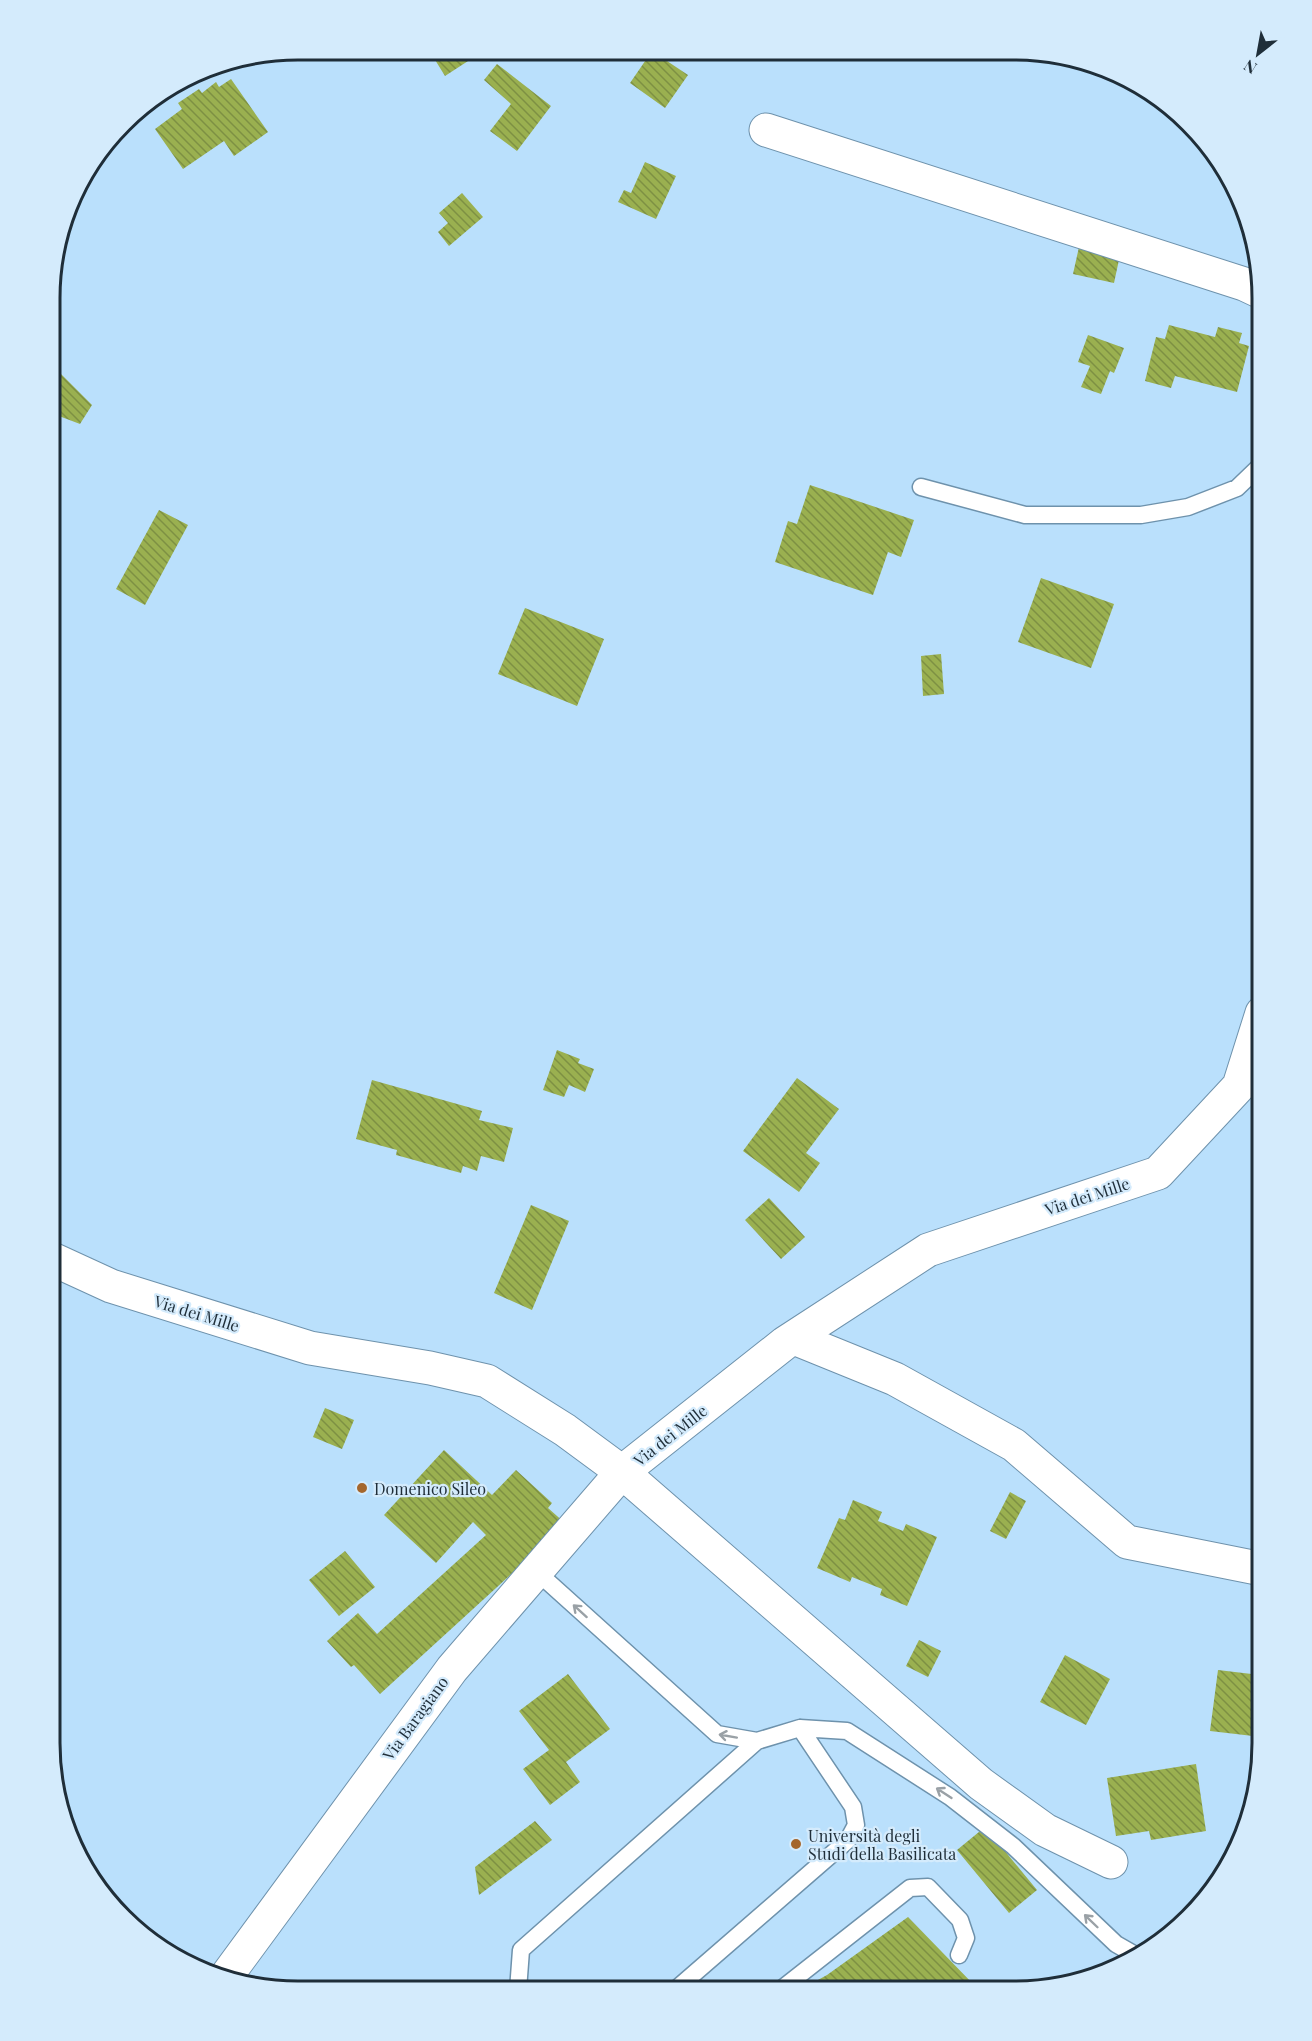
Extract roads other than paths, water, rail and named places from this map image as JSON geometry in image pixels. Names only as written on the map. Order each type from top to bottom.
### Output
[{"type":"street","points":[[766,130],[1047,219],[1251,288]]},
{"type":"street","name":"Via dei Mille","points":[[60,1263],[111,1286],[310,1348],[430,1368],[487,1381],[565,1430],[622,1472],[794,1338],[928,1250],[1158,1173],[1250,1088]]},
{"type":"street","points":[[794,1338],[895,1379],[1014,1445],[1127,1542],[1252,1567]]},
{"type":"street","points":[[622,1472],[981,1784],[1045,1830],[1111,1862]]},
{"type":"street","name":"Via Baragiano","points":[[230,1971],[452,1669],[622,1472]]},
{"type":"lane","points":[[921,487],[1025,515],[1141,514],[1188,507],[1237,488],[1252,474]]},
{"type":"lane","points":[[536,1571],[717,1734],[757,1741]]},
{"type":"lane","points":[[684,1981],[848,1840],[856,1825],[853,1808],[800,1728]]},
{"type":"lane","points":[[519,1981],[521,1950],[757,1741],[800,1728],[847,1731],[950,1797],[1013,1846],[1116,1944],[1129,1951]]},
{"type":"lane","points":[[792,1981],[910,1888],[928,1887],[960,1920],[966,1938],[959,1954]]},
{"type":"place","name":"Domenico Sileo","points":[[362,1488]]},
{"type":"place","name":"Università degli Studi della Basilicata","points":[[796,1844]]}]
